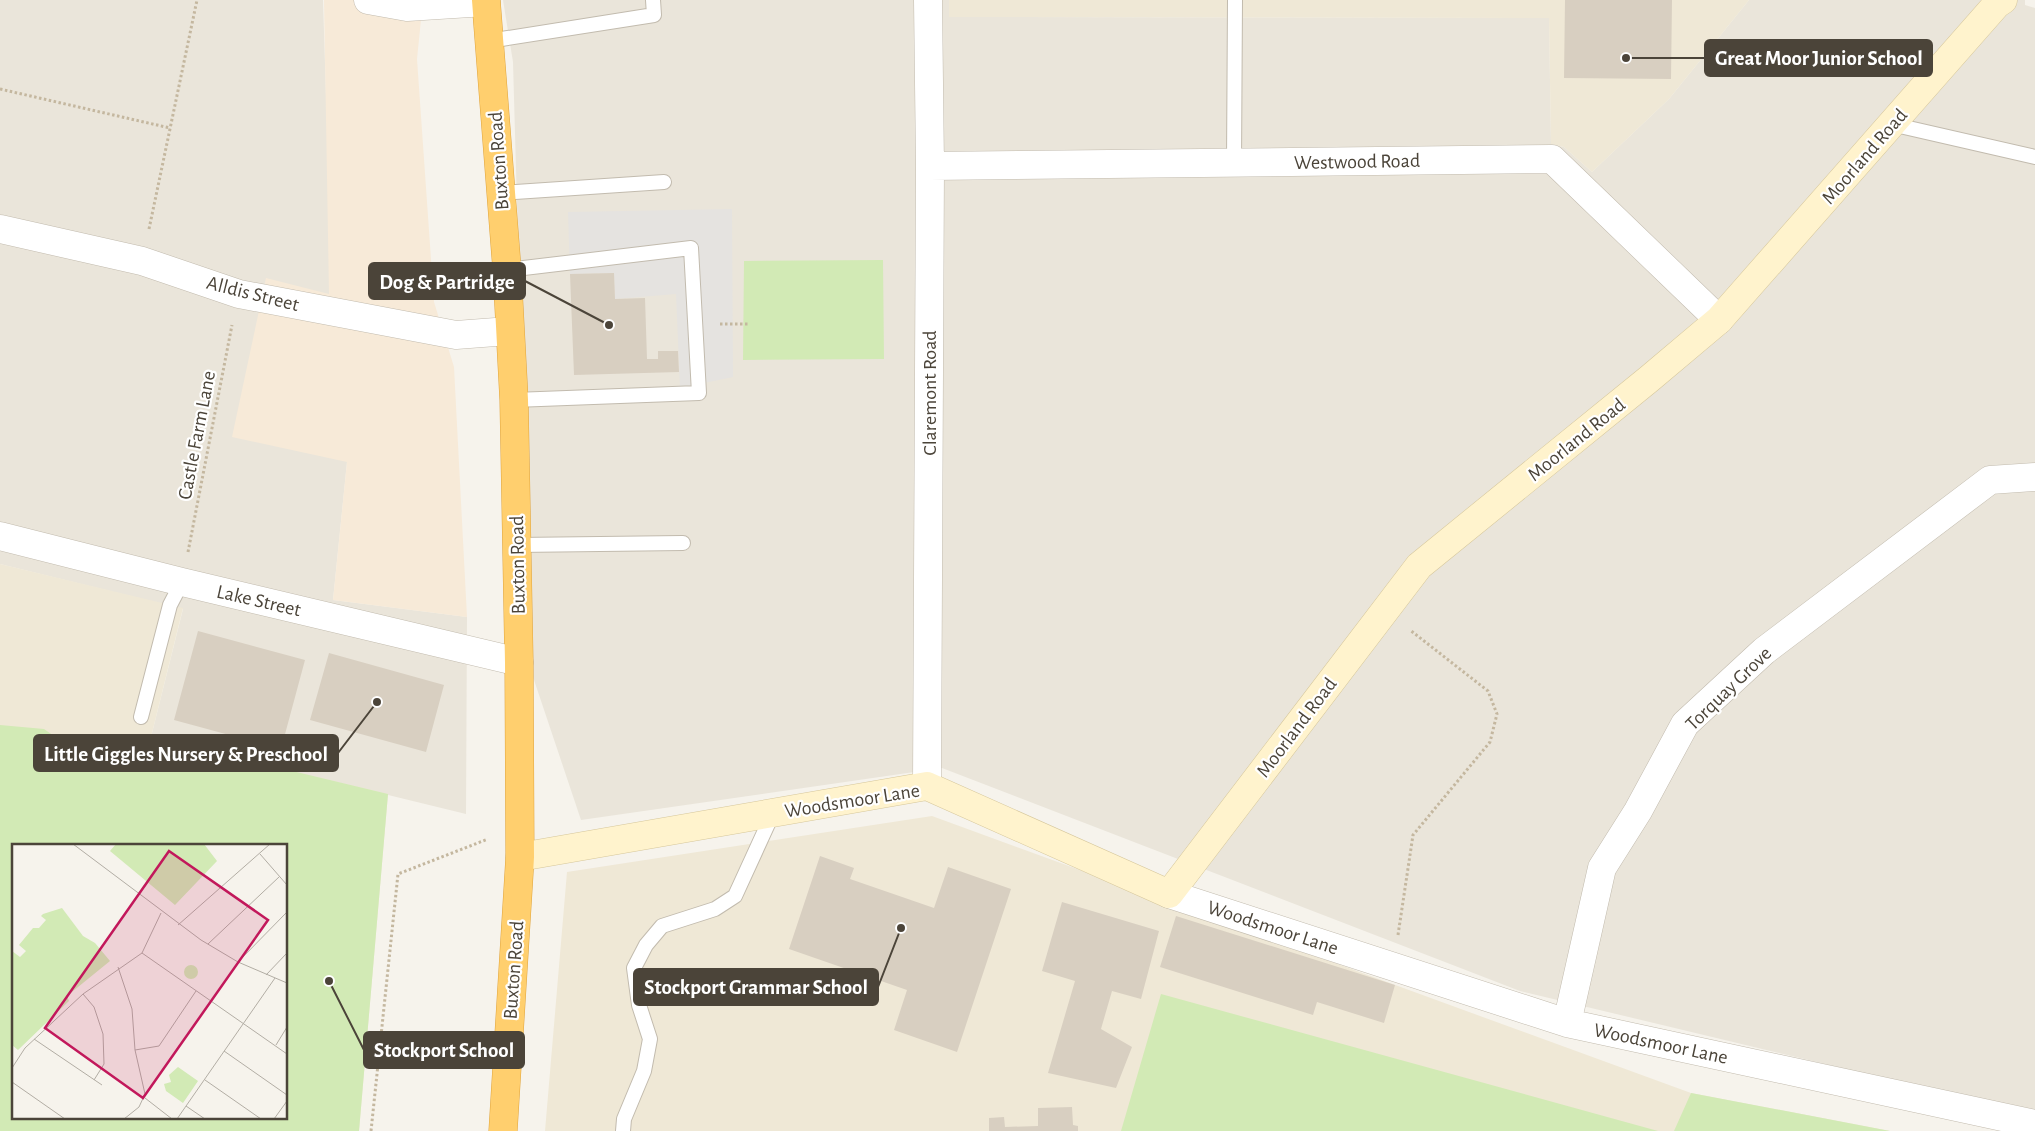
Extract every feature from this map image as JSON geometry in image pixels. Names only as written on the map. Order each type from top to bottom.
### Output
[{"type":"highway","name":"Buxton Road","points":[[486,1],[507,270],[514,400],[519,662],[520,857],[503,1131]]},
{"type":"street","points":[[368,0],[406,4],[486,1]]},
{"type":"street","name":"Claremont Road","points":[[927,786],[930,166],[928,0]]},
{"type":"street","name":"Moorland Road","points":[[1168,894],[1419,566],[1719,320],[1997,4],[2003,0]]},
{"type":"street","name":"Westwood Road","points":[[930,166],[1552,159],[1719,320]]},
{"type":"street","name":"Alldis Street","points":[[0,229],[142,260],[239,294],[456,335],[509,331]]},
{"type":"street","name":"Torquay Grove","points":[[1567,1023],[1602,868],[1638,811],[1686,724],[1764,651],[1990,480],[2035,478]]},
{"type":"street","name":"Lake Street","points":[[0,536],[182,582],[519,662]]},
{"type":"street","name":"Woodsmoor Lane","points":[[520,857],[927,786],[1168,894],[1393,965],[1567,1023],[2035,1124]]},
{"type":"lane","points":[[489,41],[654,15],[653,0]]},
{"type":"lane","points":[[1234,163],[1235,0]]},
{"type":"lane","points":[[1892,124],[2035,157]]},
{"type":"lane","points":[[501,193],[664,182]]},
{"type":"lane","points":[[507,270],[691,248],[700,393],[514,400]]},
{"type":"lane","points":[[517,545],[683,543]]},
{"type":"lane","points":[[141,717],[170,605],[182,582]]},
{"type":"lane","points":[[622,1131],[624,1119],[644,1071],[650,1040],[639,1005],[634,968],[646,945],[662,926],[715,909],[735,896],[773,812]]},
{"type":"path","points":[[142,260],[197,0]]},
{"type":"path","points":[[0,89],[170,128]]},
{"type":"path","name":"Castle Farm Lane","points":[[182,582],[239,294]]},
{"type":"path","points":[[1385,611],[1488,690],[1497,714],[1490,742],[1413,835],[1393,965]]},
{"type":"path","points":[[371,1131],[398,874],[519,826]]},
{"type":"shaded area","points":[[0,0],[323,0],[328,159],[347,462],[333,600],[467,617],[466,814],[151,737],[183,609],[0,564]]},
{"type":"shaded area","points":[[324,0],[423,0],[417,59],[434,302],[454,367],[467,617],[333,600],[347,462],[232,437],[266,278],[329,294]]},
{"type":"shaded area","points":[[503,0],[949,0],[950,17],[1549,18],[1551,144],[1564,147],[1592,172],[1669,99],[1749,0],[2025,0],[2025,5],[2035,8],[2035,1111],[1997,1105],[1520,991],[942,768],[581,820],[530,668],[513,62]]},
{"type":"shaded area","points":[[949,0],[1749,0],[1669,99],[1592,172],[1564,147],[1551,144],[1549,18],[949,17]]},
{"type":"shaded area","points":[[732,209],[733,377],[680,388],[676,294],[615,299],[614,273],[570,274],[568,212]]},
{"type":"shaded area","points":[[0,564],[183,608],[151,737],[388,794],[359,1131],[0,1131]]},
{"type":"shaded area","points":[[932,816],[1691,1093],[1890,1131],[545,1131],[567,872]]},
{"type":"green space","points":[[883,260],[884,359],[743,360],[744,261]]},
{"type":"green space","points":[[0,725],[44,729],[84,757],[93,759],[101,760],[118,755],[151,737],[388,794],[359,1131],[0,1131]]},
{"type":"green space","points":[[1161,994],[1658,1131],[1121,1131]]},
{"type":"green space","points":[[1691,1093],[1890,1131],[1674,1131]]},
{"type":"building","points":[[1565,0],[1672,0],[1671,79],[1564,78]]},
{"type":"building","points":[[614,273],[615,299],[645,298],[647,359],[658,359],[658,351],[678,351],[679,372],[574,375],[570,274]]},
{"type":"building","points":[[198,631],[305,660],[281,749],[174,720]]},
{"type":"building","points":[[329,653],[444,685],[426,752],[310,720]]},
{"type":"building","points":[[820,856],[854,868],[850,879],[934,908],[948,867],[1011,889],[957,1052],[894,1030],[907,990],[789,949]]},
{"type":"building","points":[[1062,902],[1159,931],[1141,999],[1112,991],[1101,1029],[1132,1047],[1116,1088],[1048,1073],[1075,981],[1042,971]]},
{"type":"building","points":[[1176,916],[1395,985],[1384,1023],[1317,1002],[1313,1015],[1160,967]]},
{"type":"building","points":[[1072,1107],[1073,1125],[1078,1126],[1078,1131],[989,1131],[989,1118],[1004,1117],[1005,1127],[1038,1126],[1038,1108]]},
{"type":"place","name":"Great Moor Junior School","points":[[1626,58]]},
{"type":"place","name":"Dog & Partridge","points":[[609,325]]},
{"type":"place","name":"Little Giggles Nursery & Preschool","points":[[377,702]]},
{"type":"place","name":"Stockport Grammar School","points":[[901,928]]},
{"type":"place","name":"Stockport School","points":[[329,981]]}]
